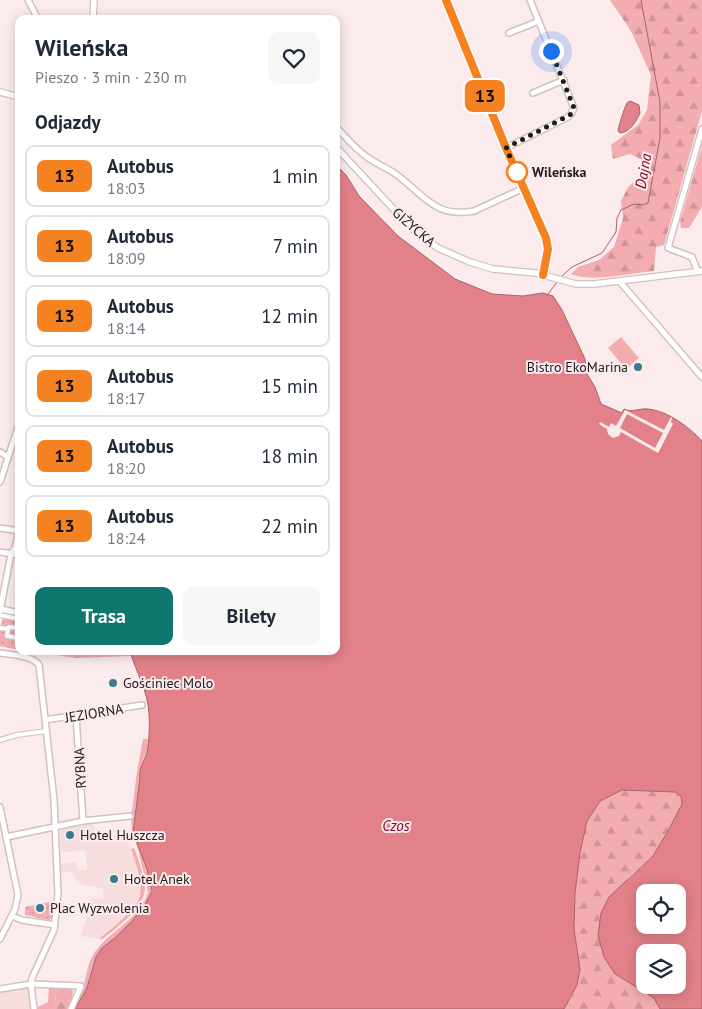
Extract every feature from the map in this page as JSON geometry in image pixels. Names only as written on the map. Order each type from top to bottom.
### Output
[{"type":"street","points":[[28,0],[36,15]]},
{"type":"street","points":[[93,15],[94,0]]},
{"type":"street","points":[[446,0],[506,148],[546,238],[548,249],[543,275]]},
{"type":"street","points":[[506,148],[571,114],[574,108],[574,104],[530,0]]},
{"type":"street","points":[[509,33],[539,21]]},
{"type":"street","points":[[533,93],[564,80]]},
{"type":"street","points":[[0,92],[15,96]]},
{"type":"street","points":[[620,282],[700,270],[692,257],[668,248],[702,129]]},
{"type":"street","points":[[340,131],[364,156],[397,174],[430,204],[447,211],[474,211],[524,188]]},
{"type":"street","name":"GIŻYCKA","points":[[340,151],[401,218],[417,233],[438,248],[481,266],[543,275],[576,284],[620,282]]},
{"type":"street","points":[[620,282],[702,377]]},
{"type":"street","points":[[0,482],[15,436]]},
{"type":"street","points":[[0,452],[8,457]]},
{"type":"street","points":[[0,528],[15,531]]},
{"type":"street","points":[[15,548],[11,554],[0,610],[15,612]]},
{"type":"street","points":[[0,552],[15,554]]},
{"type":"street","points":[[0,580],[6,582]]},
{"type":"street","points":[[0,616],[15,618]]},
{"type":"street","points":[[0,628],[15,628]]},
{"type":"street","points":[[8,629],[7,636],[15,637]]},
{"type":"street","points":[[0,653],[32,659],[37,662],[39,665],[46,720],[56,827],[58,894],[55,925],[32,978],[34,1009]]},
{"type":"street","name":"JEZIORNA","points":[[46,720],[142,705]]},
{"type":"street","name":"RYBNA","points":[[76,716],[83,821]]},
{"type":"street","points":[[0,740],[17,735],[46,731]]},
{"type":"street","points":[[0,807],[18,895],[12,916],[0,940]]},
{"type":"street","points":[[6,837],[83,821],[130,816]]},
{"type":"street","points":[[12,916],[22,920],[55,925]]},
{"type":"street","points":[[0,989],[31,984],[81,986],[71,1009]]},
{"type":"shaded area","points":[[94,822],[95,838],[126,836],[133,854],[141,888],[140,897],[125,917],[99,939],[81,936],[92,898],[103,899],[103,889],[82,885],[70,872],[61,872],[60,864],[77,862],[78,870],[87,870],[86,850],[61,852],[61,828]]},
{"type":"shaded area","points":[[29,988],[32,1009],[0,1009],[0,992]]},
{"type":"green space","points":[[610,0],[702,0],[702,111],[664,245],[656,247],[654,271],[590,278],[571,274],[578,267],[599,260],[614,247],[623,218],[621,201],[628,187],[641,176],[641,159],[630,154],[613,159],[611,145],[638,125],[647,110],[651,75],[631,31]]},
{"type":"green space","points":[[702,146],[702,207],[689,228],[681,228],[680,222]]},
{"type":"green space","points":[[621,337],[639,358],[626,369],[608,348]]},
{"type":"green space","points":[[4,612],[15,613],[15,649],[0,646],[0,631]]},
{"type":"green space","points":[[55,655],[131,656],[76,658]]},
{"type":"green space","points":[[143,739],[148,739],[147,752],[139,773],[133,833],[147,869],[152,891],[146,904],[133,920],[102,948],[96,957],[87,988],[75,1009],[72,1009],[83,988],[92,957],[105,940],[137,912],[148,892],[132,832],[131,818]]},
{"type":"green space","points":[[622,790],[675,792],[681,796],[682,804],[653,856],[628,878],[615,974],[636,987],[636,994],[648,994],[654,998],[660,1009],[564,1009],[577,985],[580,969],[574,929],[575,893],[580,853],[587,821],[600,801]]},
{"type":"green space","points":[[134,848],[144,880],[145,889],[143,896],[135,910],[122,923],[103,939],[99,939],[129,913],[140,896],[140,879],[131,849]]},
{"type":"green space","name":"Plac Wyzwolenia","points":[[54,901],[53,917],[49,920],[25,915],[25,907]]},
{"type":"green space","points":[[49,987],[57,987],[54,1009],[36,1009],[48,1002]]},
{"type":"green space","points":[[57,987],[69,987],[73,991],[69,1009],[54,1009]]},
{"type":"water","points":[[630,101],[639,105],[640,113],[630,129],[620,133],[618,131],[622,117],[627,103]]},
{"type":"water","name":"Czos","points":[[340,169],[359,196],[398,236],[455,279],[492,294],[523,296],[543,293],[553,296],[562,310],[585,359],[587,374],[595,387],[601,404],[622,413],[624,409],[630,411],[656,410],[684,425],[702,441],[702,1009],[660,1009],[654,998],[648,994],[686,994],[686,944],[636,944],[636,987],[615,974],[604,957],[598,935],[601,913],[609,897],[653,856],[682,804],[681,796],[675,792],[622,790],[600,801],[587,821],[580,853],[575,893],[574,929],[580,969],[577,985],[564,1009],[75,1009],[87,988],[96,957],[102,948],[133,920],[146,903],[152,891],[147,869],[133,833],[140,771],[147,753],[149,738],[146,697],[131,655],[340,655]]},
{"type":"pier","points":[[625,410],[664,430],[671,417],[673,424],[658,453],[621,432],[619,436],[613,438],[608,434],[607,429],[599,424],[600,422],[609,427],[611,423],[616,426]],"holes":[[[627,414],[663,433],[655,448],[620,428]]]},
{"type":"waterway","name":"Dajna","points":[[560,278],[572,267],[602,253],[616,232],[617,218],[621,210],[634,204],[643,205],[648,203],[660,138],[660,102],[641,0]]},
{"type":"waterway","name":"Dajna","points":[[548,294],[558,281]]},
{"type":"bus line","name":"13","points":[[446,0],[506,148],[546,238],[548,258],[543,275]]},
{"type":"place","name":"Wileńska","points":[[517,172]]},
{"type":"place","name":"Bistro EkoMarina","points":[[638,367]]},
{"type":"place","name":"Gościniec Molo","points":[[113,683]]},
{"type":"place","name":"Hotel Huszcza","points":[[70,835]]},
{"type":"place","name":"Hotel Anek","points":[[114,879]]},
{"type":"place","name":"Plac Wyzwolenia","points":[[40,908]]},
{"type":"route","points":[[517,172],[506,148],[573,112],[574,104],[551,51]]}]
